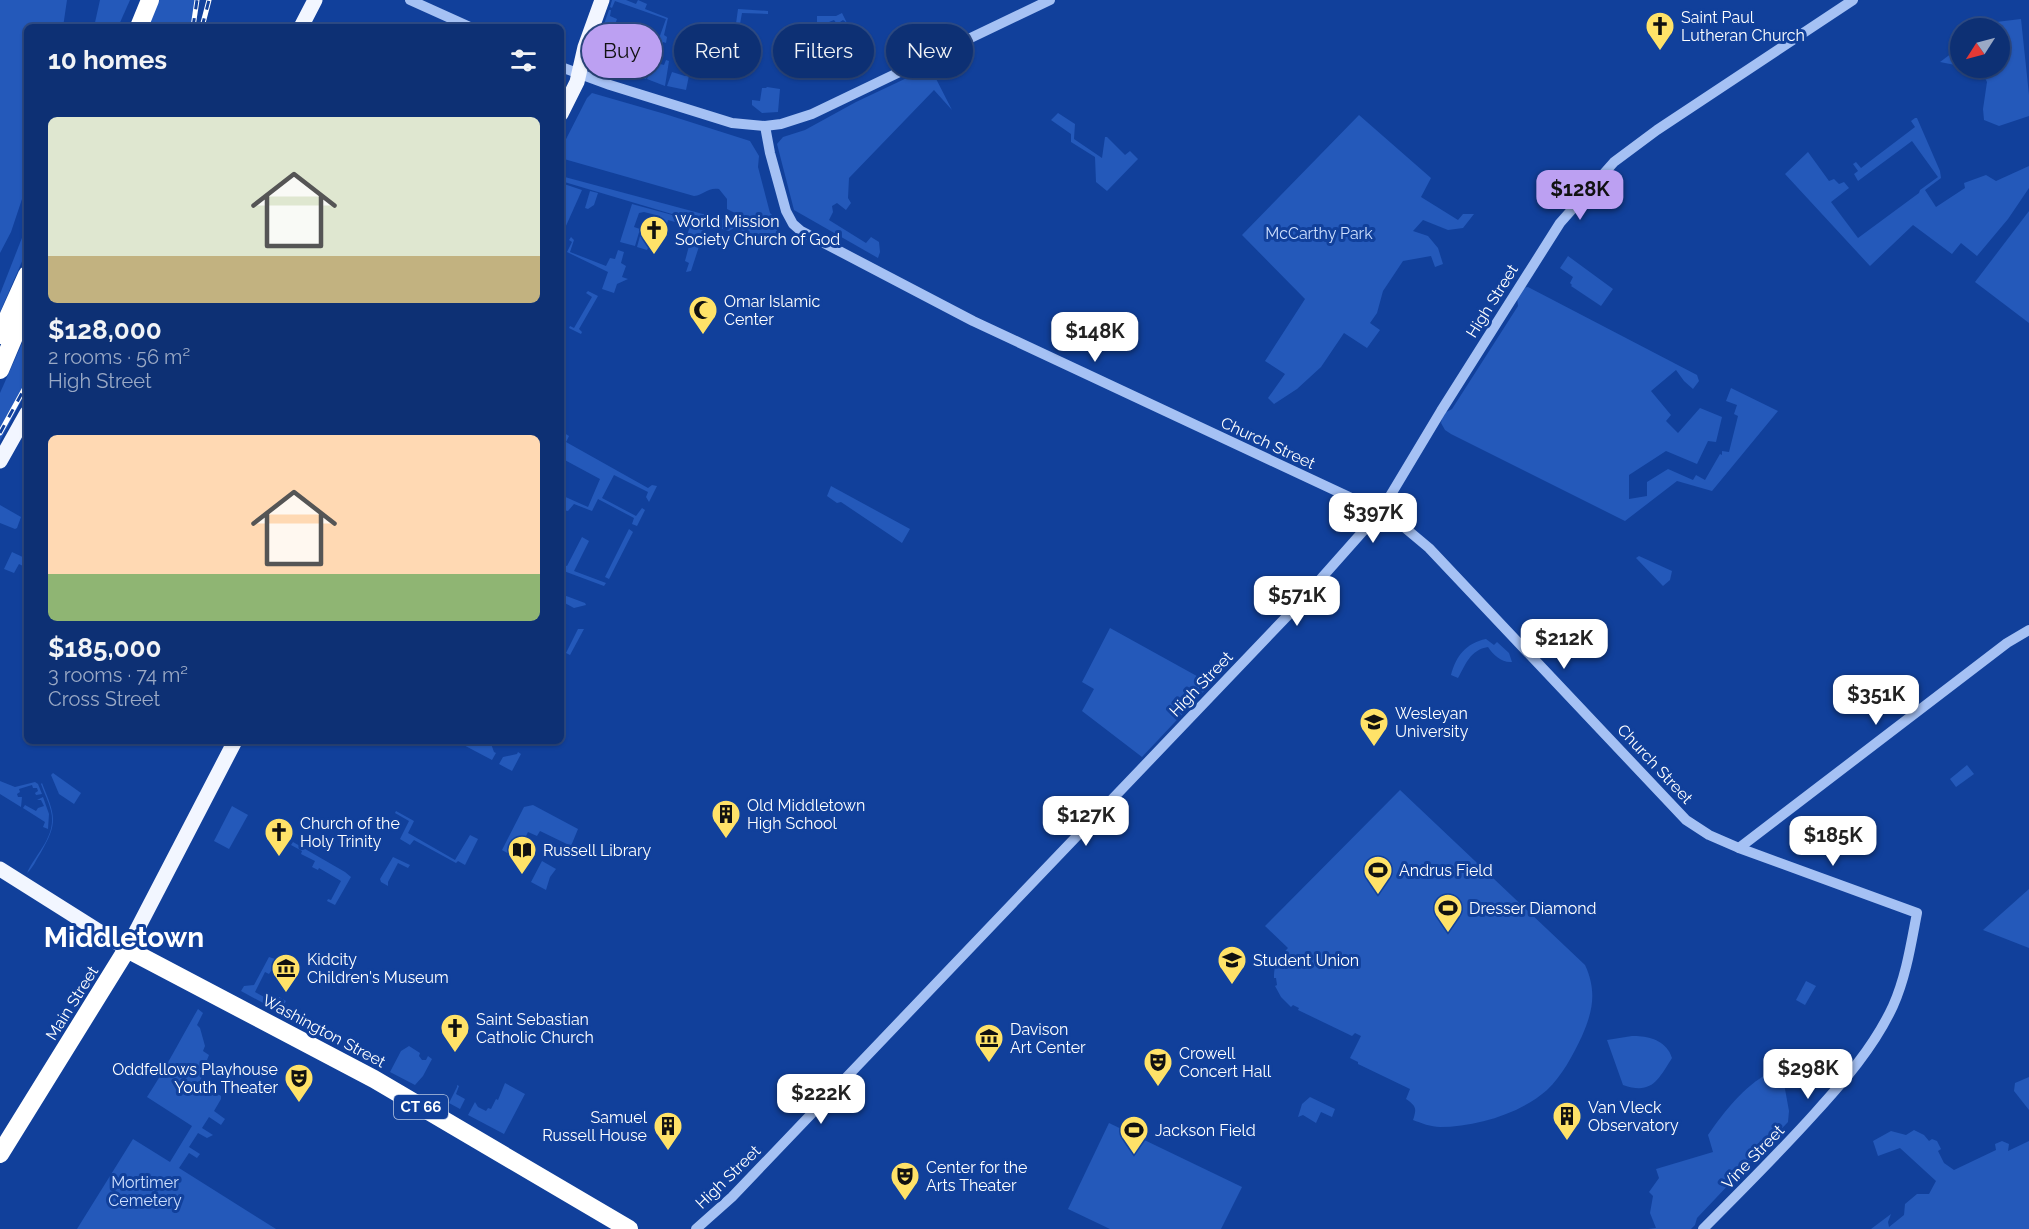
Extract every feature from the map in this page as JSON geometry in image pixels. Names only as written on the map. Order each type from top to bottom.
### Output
[{"type":"highway","points":[[128,24],[137,0]]},
{"type":"highway","points":[[141,24],[150,0]]},
{"type":"highway","points":[[0,335],[24,282]]},
{"type":"highway","points":[[0,370],[24,315]]},
{"type":"highway","name":"Main Street","points":[[0,1154],[127,948]]},
{"type":"highway","name":"Washington Street","points":[[127,948],[374,1079],[629,1229]]},
{"type":"main road","points":[[303,24],[315,0]]},
{"type":"main road","points":[[564,108],[580,74],[585,47],[602,0]]},
{"type":"main road","points":[[0,461],[24,417]]},
{"type":"main road","name":"Main Street","points":[[127,948],[233,744]]},
{"type":"main road","name":"Washington Street","points":[[0,869],[127,948]]},
{"type":"street","points":[[410,0],[463,24]]},
{"type":"street","points":[[564,68],[716,120],[750,126],[781,124],[812,114],[1050,0]]},
{"type":"street","name":"High Street","points":[[696,1229],[732,1197],[1324,577],[1380,511],[1551,235],[1602,174],[1641,141],[1853,0]]},
{"type":"street","name":"Church Street","points":[[765,126],[786,211],[792,223],[801,231],[959,315],[1133,398],[1380,511],[1429,548],[1686,820],[1709,835],[1739,848],[1917,913]]},
{"type":"street","points":[[1739,848],[2007,644],[2029,630]]},
{"type":"street","name":"Vine Street","points":[[1703,1229],[1787,1144],[1839,1086],[1874,1041],[1893,1005],[1899,988],[1917,913]]},
{"type":"green space","points":[[0,0],[67,0],[63,24],[24,24],[24,193],[11,232],[0,253]]},
{"type":"green space","points":[[100,0],[130,0],[119,24],[95,24]]},
{"type":"green space","points":[[159,0],[195,0],[191,24],[149,24]]},
{"type":"green space","points":[[612,0],[626,0],[636,4],[638,0],[647,4],[645,9],[668,18],[664,35],[667,37],[666,43],[663,42],[662,46],[662,30],[666,19],[615,1],[612,8],[610,7]]},
{"type":"green space","points":[[738,9],[768,11],[768,14],[742,13],[740,24],[736,24]]},
{"type":"green space","points":[[611,10],[610,16],[617,19],[615,24],[604,24]]},
{"type":"green space","points":[[842,13],[847,23],[843,20],[837,24],[834,20],[817,24],[817,16],[836,16]]},
{"type":"green space","points":[[2021,19],[2029,116],[1999,126],[1984,120],[1983,109],[1987,82],[1985,78],[2010,78],[2010,20]]},
{"type":"green space","points":[[1950,54],[1950,64],[1940,62]]},
{"type":"green space","points":[[666,60],[669,61],[665,86],[647,79],[662,78],[662,64],[664,65]]},
{"type":"green space","points":[[672,72],[674,78],[688,78],[686,90],[667,86]]},
{"type":"green space","points":[[907,78],[936,78],[952,110],[934,90],[849,178],[848,198],[851,203],[846,210],[837,203],[832,206],[833,212],[829,220],[866,243],[871,237],[879,242],[878,258],[794,210],[777,144],[783,137],[805,130]]},
{"type":"green space","points":[[762,88],[780,89],[778,112],[762,113],[752,105],[752,100],[760,101]]},
{"type":"green space","points":[[592,93],[750,141],[759,156],[758,167],[781,245],[739,233],[743,217],[727,209],[727,199],[719,189],[712,189],[694,196],[564,159],[564,143],[587,98]]},
{"type":"green space","points":[[1058,113],[1075,124],[1074,139],[1102,158],[1105,137],[1107,137],[1125,155],[1130,151],[1138,159],[1107,191],[1096,182],[1095,157],[1071,142],[1071,134],[1051,120]]},
{"type":"green space","name":"McCarthy Park","points":[[1359,115],[1431,178],[1421,197],[1458,220],[1463,214],[1474,214],[1463,228],[1448,230],[1423,220],[1413,231],[1428,236],[1438,248],[1443,264],[1435,267],[1431,256],[1403,261],[1383,291],[1377,313],[1370,323],[1380,330],[1367,348],[1344,333],[1321,367],[1297,389],[1274,404],[1268,398],[1285,374],[1265,361],[1305,299],[1242,235]]},
{"type":"green space","points":[[1917,118],[1940,171],[1941,178],[1925,190],[1936,207],[1965,188],[1964,183],[1986,175],[1996,181],[2029,166],[2029,188],[2008,219],[1977,256],[1961,243],[1952,254],[1913,225],[1870,266],[1785,174],[1808,152],[1829,181],[1834,179],[1839,184],[1844,182],[1849,188],[1831,202],[1858,238],[1938,177],[1912,141],[1858,181],[1854,174],[1858,171],[1853,164],[1856,162],[1861,168],[1915,127],[1911,121]]},
{"type":"green space","points":[[564,177],[729,221],[735,224],[734,228],[729,231],[564,182]]},
{"type":"green space","points":[[564,184],[582,190],[564,230]]},
{"type":"green space","points":[[590,191],[598,193],[594,205],[588,209],[585,208]]},
{"type":"green space","points":[[632,204],[676,216],[675,222],[668,220],[661,247],[650,244],[647,250],[637,247],[640,236],[649,239],[651,233],[654,233],[660,216],[644,212],[639,213],[634,227],[640,229],[635,246],[620,242]]},
{"type":"green space","points":[[2029,211],[2029,323],[1975,282]]},
{"type":"green space","points":[[681,218],[706,225],[691,271],[686,272],[689,263],[685,261],[689,246],[684,245],[690,226],[679,223]]},
{"type":"green space","points":[[24,233],[24,257],[0,312],[0,294]]},
{"type":"green space","points":[[571,237],[574,240],[570,252],[606,266],[610,258],[615,259],[618,250],[624,252],[621,263],[626,266],[622,277],[628,279],[617,284],[614,293],[602,289],[608,272],[567,252],[572,242],[569,240]]},
{"type":"green space","points":[[1568,256],[1613,289],[1601,306],[1571,286],[1573,277],[1560,268]]},
{"type":"green space","points":[[1528,287],[1697,375],[1699,381],[1693,389],[1676,370],[1651,391],[1671,415],[1666,421],[1678,433],[1700,408],[1722,417],[1716,442],[1708,441],[1697,464],[1666,451],[1629,475],[1629,499],[1647,496],[1647,482],[1668,469],[1693,480],[1696,475],[1705,480],[1720,454],[1722,455],[1722,451],[1729,452],[1738,416],[1734,414],[1737,405],[1726,401],[1731,388],[1778,411],[1712,491],[1677,481],[1625,521],[1451,434],[1441,423],[1443,414],[1452,409],[1518,306],[1517,297],[1523,288]]},
{"type":"green space","points":[[588,291],[598,296],[579,329],[581,334],[569,328],[570,326],[574,328],[592,297],[586,293]]},
{"type":"green space","points":[[24,339],[24,396],[0,441],[0,393]]},
{"type":"green space","points":[[564,433],[569,436],[566,442],[648,488],[652,485],[657,486],[649,502],[646,497],[648,492],[614,475],[602,498],[636,516],[642,508],[645,510],[637,526],[632,524],[634,518],[598,499],[592,511],[574,504],[568,511],[564,510],[564,496],[588,507],[600,479],[564,460]]},
{"type":"green space","points":[[831,486],[910,529],[902,543],[841,502],[837,503],[827,496]]},
{"type":"green space","points":[[0,505],[21,517],[17,528],[0,523]]},
{"type":"green space","points":[[629,529],[633,532],[609,579],[605,577]]},
{"type":"green space","points":[[582,537],[589,541],[574,571],[606,583],[604,586],[564,571],[564,565],[567,566]]},
{"type":"green space","points":[[12,552],[24,558],[24,566],[19,564],[14,573],[4,569]]},
{"type":"green space","points":[[1639,556],[1672,571],[1670,580],[1663,586],[1636,558]]},
{"type":"green space","points":[[564,595],[586,605],[574,608],[564,603]]},
{"type":"green space","points":[[1110,628],[1204,680],[1206,689],[1142,757],[1082,711],[1094,689],[1082,682]]},
{"type":"green space","points":[[578,629],[584,629],[570,655],[566,653]]},
{"type":"green space","points":[[1486,639],[1494,645],[1497,642],[1509,653],[1512,662],[1498,658],[1488,647],[1473,654],[1458,678],[1451,675],[1463,651]]},
{"type":"green space","points":[[462,744],[491,744],[496,753],[492,760]]},
{"type":"green space","points":[[518,752],[521,754],[512,771],[499,764],[503,757]]},
{"type":"green space","points":[[1967,765],[1974,774],[1956,787],[1950,779]]},
{"type":"green space","points":[[53,773],[81,793],[74,804],[59,794],[51,775]]},
{"type":"green space","points":[[0,781],[15,787],[35,782],[42,794],[36,795],[37,788],[33,788],[32,785],[19,789],[20,792],[17,794],[18,797],[22,797],[21,807],[0,794]]},
{"type":"green space","points":[[42,783],[52,812],[52,826],[46,843],[27,873],[45,844],[51,828],[51,811]]},
{"type":"green space","points":[[1400,790],[1585,965],[1589,974],[1592,1001],[1586,1027],[1558,1078],[1547,1090],[1524,1106],[1482,1122],[1440,1127],[1413,1120],[1415,1108],[1406,1099],[1410,1089],[1350,1058],[1361,1036],[1355,1033],[1352,1036],[1298,1010],[1299,1008],[1293,1005],[1291,1007],[1281,997],[1275,986],[1277,985],[1276,978],[1274,978],[1276,964],[1288,948],[1265,926]]},
{"type":"green space","points":[[43,797],[49,814],[48,829],[43,827],[45,822],[23,808],[25,805],[36,811],[44,806],[41,800],[37,800]]},
{"type":"green space","points":[[533,805],[578,829],[571,846],[540,831],[537,836],[528,832],[522,844],[530,849],[528,853],[522,851],[518,859],[502,850],[524,807]]},
{"type":"green space","points":[[232,806],[248,815],[229,849],[214,841]]},
{"type":"green space","points":[[396,811],[414,821],[408,833],[455,860],[470,835],[478,839],[465,865],[458,861],[456,863],[414,840],[410,845],[400,839],[409,821],[395,813]]},
{"type":"green space","points":[[293,842],[351,877],[335,905],[327,901],[331,900],[341,881],[319,868],[318,870],[312,867],[315,861],[301,854],[302,851],[291,845]]},
{"type":"green space","points":[[393,857],[410,865],[408,868],[398,863],[388,886],[380,879]]},
{"type":"green space","points":[[542,861],[556,869],[550,877],[546,890],[531,882]]},
{"type":"green space","points":[[2029,889],[2029,948],[1983,930]]},
{"type":"green space","points":[[269,957],[278,960],[269,974],[265,972],[255,992],[275,1003],[279,997],[286,1001],[283,1006],[301,1016],[298,1022],[241,991],[244,986],[254,985]]},
{"type":"green space","points":[[1806,981],[1816,986],[1805,1005],[1796,1000]]},
{"type":"green space","name":"Mortimer Cemetery","points":[[198,1009],[203,1013],[197,1025],[205,1046],[203,1051],[209,1055],[207,1060],[211,1063],[199,1082],[221,1096],[214,1111],[225,1119],[221,1125],[209,1117],[202,1128],[213,1135],[207,1138],[198,1133],[189,1147],[200,1154],[197,1158],[189,1153],[179,1168],[276,1229],[77,1229],[133,1139],[170,1162],[192,1126],[147,1097]]},
{"type":"green space","points":[[1632,1036],[1656,1040],[1665,1046],[1672,1058],[1658,1079],[1648,1087],[1633,1088],[1623,1085],[1607,1040]]},
{"type":"green space","points":[[409,1046],[420,1053],[422,1060],[426,1060],[428,1056],[432,1059],[415,1085],[390,1072],[401,1051]]},
{"type":"green space","points":[[1769,1073],[1783,1078],[1789,1111],[1788,1122],[1697,1218],[1691,1229],[1648,1229],[1656,1228],[1650,1213],[1653,1196],[1649,1192],[1659,1178],[1656,1169],[1713,1152],[1708,1135],[1714,1126],[1743,1092]]},
{"type":"green space","points":[[2029,1077],[2029,1110],[2014,1091],[2015,1083]]},
{"type":"green space","points":[[505,1083],[525,1094],[504,1134],[468,1115],[475,1102],[478,1107],[486,1111],[488,1108],[491,1109],[496,1099],[498,1100]]},
{"type":"green space","points":[[457,1085],[459,1086],[456,1094],[465,1099],[460,1109],[449,1103]]},
{"type":"green space","points":[[1310,1097],[1335,1109],[1332,1117],[1321,1112],[1316,1123],[1303,1115],[1298,1117],[1302,1104]]},
{"type":"green space","name":"Jackson Field","points":[[1109,1123],[1242,1187],[1221,1229],[1110,1229],[1068,1209]]},
{"type":"green space","points":[[1914,1130],[1924,1135],[1929,1141],[1932,1139],[1937,1141],[1941,1149],[1938,1151],[1944,1163],[1954,1170],[1996,1150],[1995,1144],[2002,1141],[2009,1144],[2008,1151],[2029,1141],[2029,1229],[1871,1229],[1891,1214],[1889,1227],[1904,1215],[1905,1204],[1917,1194],[1929,1194],[1936,1181],[1900,1148],[1878,1156],[1873,1141],[1891,1131],[1906,1135]]},
{"type":"railway","points":[[193,24],[197,0]]},
{"type":"railway","points":[[203,24],[209,0]]},
{"type":"railway","points":[[0,433],[24,389]]},
{"type":"place","name":"Saint Paul Lutheran Church","points":[[1660,52]]},
{"type":"place","name":"World Mission Society Church of God","points":[[654,256]]},
{"type":"place","name":"Omar Islamic Center","points":[[703,336]]},
{"type":"place","name":"Wesleyan University","points":[[1374,748]]},
{"type":"place","name":"Old Middletown High School","points":[[726,840]]},
{"type":"place","name":"Church of the Holy Trinity","points":[[279,858]]},
{"type":"place","name":"Russell Library","points":[[522,876]]},
{"type":"place","name":"Andrus Field","points":[[1378,896]]},
{"type":"place","name":"Dresser Diamond","points":[[1448,934]]},
{"type":"place","name":"Student Union","points":[[1232,986]]},
{"type":"place","name":"Kidcity Children's Museum","points":[[286,994]]},
{"type":"place","name":"Saint Sebastian Catholic Church","points":[[455,1054]]},
{"type":"place","name":"Davison Art Center","points":[[989,1064]]},
{"type":"place","name":"Crowell Concert Hall","points":[[1158,1088]]},
{"type":"place","name":"Oddfellows Playhouse Youth Theater","points":[[299,1104]]},
{"type":"place","name":"Van Vleck Observatory","points":[[1567,1142]]},
{"type":"place","name":"Samuel Russell House","points":[[668,1152]]},
{"type":"place","name":"Jackson Field","points":[[1134,1156]]},
{"type":"place","name":"Center for the Arts Theater","points":[[905,1202]]},
{"type":"district","name":"Middletown","points":[[124,937]]}]
